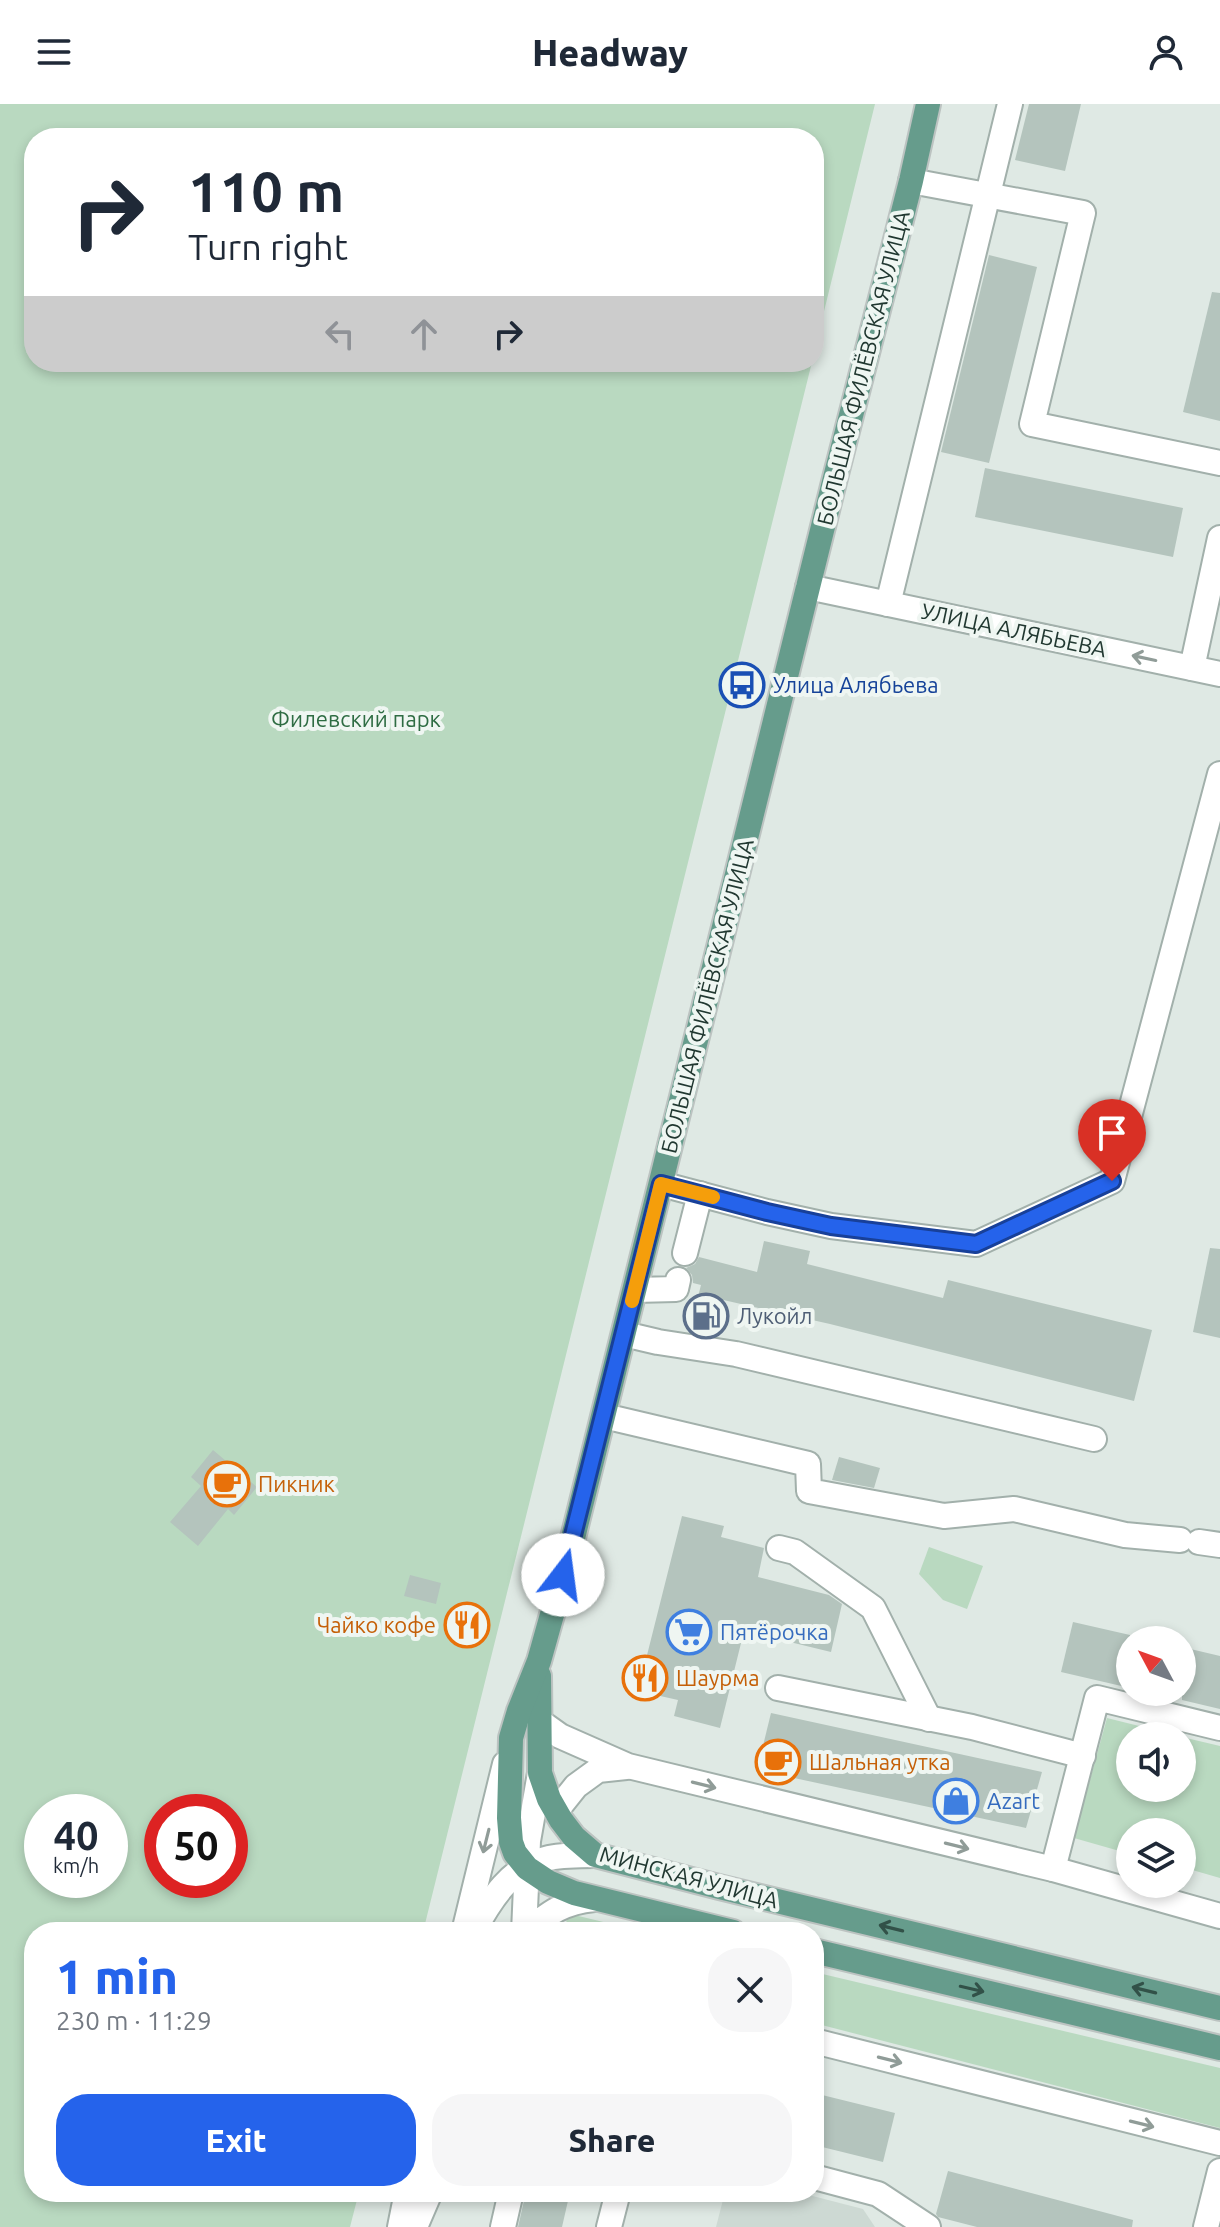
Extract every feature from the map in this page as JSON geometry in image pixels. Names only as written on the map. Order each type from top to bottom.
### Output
[{"type":"main road","name":"БОЛЬШАЯ ФИЛЁВСКАЯ УЛИЦА","points":[[511,1738],[539,1661],[604,1416],[928,104]]},
{"type":"main road","name":"МИНСКАЯ УЛИЦА","points":[[539,1661],[540,1773],[556,1811],[574,1837],[595,1855],[1220,2008]]},
{"type":"main road","points":[[511,1738],[510,1833],[515,1853],[527,1868]]},
{"type":"main road","name":"МИНСКАЯ УЛИЦА","points":[[527,1868],[561,1888],[594,1899],[691,1922]]},
{"type":"main road","points":[[824,1953],[1220,2048]]},
{"type":"street","points":[[888,604],[1010,104]]},
{"type":"street","points":[[911,181],[1083,213],[1032,424],[1220,463]]},
{"type":"street","points":[[1192,668],[1220,538]]},
{"type":"street","name":"УЛИЦА АЛЯБЬЕВА","points":[[808,587],[1220,674]]},
{"type":"street","points":[[661,1184],[831,1226],[976,1244],[1112,1181],[1220,774]]},
{"type":"street","points":[[685,1253],[700,1194]]},
{"type":"street","points":[[635,1290],[676,1289],[678,1280]]},
{"type":"street","points":[[624,1334],[736,1354],[1094,1439]]},
{"type":"street","points":[[604,1416],[808,1464],[809,1491],[944,1516],[1014,1509],[1125,1535],[1200,1542]]},
{"type":"street","points":[[779,1548],[795,1552],[873,1608],[929,1719]]},
{"type":"street","points":[[778,1688],[972,1727],[1083,1756]]},
{"type":"street","points":[[1053,1869],[1097,1698],[1220,1728]]},
{"type":"street","points":[[539,1721],[560,1736],[628,1766],[1053,1869],[1220,1916]]},
{"type":"street","name":"БОЛЬШАЯ ФИЛЁВСКАЯ УЛИЦА","points":[[466,1922],[511,1738]]},
{"type":"street","points":[[556,1811],[576,1786],[598,1770],[628,1766]]},
{"type":"street","points":[[525,1922],[528,1841],[540,1773]]},
{"type":"street","points":[[479,1922],[494,1896],[512,1877],[527,1868],[553,1857],[595,1855]]},
{"type":"street","points":[[540,1922],[574,1901],[594,1899]]},
{"type":"street","points":[[824,2044],[1220,2143]]},
{"type":"street","points":[[1206,2227],[1220,2171]]},
{"type":"street","points":[[824,2180],[878,2194],[928,2227]]},
{"type":"street","points":[[400,2227],[405,2202]]},
{"type":"street","points":[[415,2227],[426,2202]]},
{"type":"street","points":[[503,2227],[509,2202]]},
{"type":"street","points":[[609,2227],[615,2202]]},
{"type":"shaded area","points":[[824,2199],[863,2209],[875,2227],[716,2227],[722,2202],[824,2202]]},
{"type":"green space","name":"Филевский парк","points":[[0,104],[875,104],[824,311],[824,128],[24,128],[24,372],[810,372],[425,1922],[24,1922],[24,2202],[356,2202],[350,2227],[0,2227]]},
{"type":"green space","points":[[929,1547],[983,1566],[967,1609],[943,1600],[919,1574]]},
{"type":"green space","points":[[1107,1718],[1123,1722],[1116,1722],[1116,1802],[1196,1802],[1196,1740],[1220,1746],[1220,1878],[1196,1871],[1196,1818],[1116,1818],[1116,1850],[1074,1838]]},
{"type":"green space","points":[[566,1913],[603,1922],[566,1922]]},
{"type":"green space","points":[[824,1974],[1220,2068],[1220,2128],[824,2026]]},
{"type":"building","points":[[1029,104],[1081,104],[1065,171],[1015,160]]},
{"type":"building","points":[[989,255],[1037,267],[989,463],[941,452]]},
{"type":"building","points":[[1212,292],[1220,293],[1220,421],[1183,412]]},
{"type":"building","points":[[985,468],[1183,508],[1173,557],[975,517]]},
{"type":"building","points":[[764,1241],[810,1251],[807,1264],[943,1298],[948,1280],[1152,1330],[1134,1401],[719,1299],[710,1335],[689,1332],[701,1285],[693,1283],[692,1275],[686,1268],[695,1264],[699,1257],[757,1272]]},
{"type":"building","points":[[1210,1248],[1220,1249],[1220,1338],[1193,1332]]},
{"type":"building","points":[[213,1450],[257,1487],[234,1515],[228,1509],[198,1546],[170,1522],[201,1486],[191,1477]]},
{"type":"building","points":[[839,1457],[880,1468],[874,1488],[832,1480]]},
{"type":"building","points":[[682,1516],[724,1526],[721,1537],[764,1548],[758,1577],[829,1595],[842,1604],[831,1652],[744,1631],[720,1728],[674,1716],[678,1700],[638,1691]]},
{"type":"building","points":[[410,1575],[441,1583],[436,1604],[404,1596]]},
{"type":"building","points":[[1073,1622],[1116,1632],[1116,1685],[1061,1672]]},
{"type":"building","points":[[1196,1650],[1220,1656],[1220,1709],[1196,1703]]},
{"type":"building","points":[[771,1713],[1042,1772],[1026,1828],[757,1770]]},
{"type":"building","points":[[824,2095],[895,2113],[883,2162],[824,2147]]},
{"type":"building","points":[[948,2171],[1133,2220],[1132,2227],[977,2227],[938,2217],[936,2214]]},
{"type":"building","points":[[524,2202],[568,2202],[562,2227],[518,2227]]},
{"type":"slow traffic","points":[[632,1301],[661,1184],[713,1197]]},
{"type":"place","name":"Улица Алябьева","points":[[742,685]]},
{"type":"place","name":"Лукойл","points":[[706,1316]]},
{"type":"place","name":"Пикник","points":[[227,1484]]},
{"type":"place","name":"Чайко кофе","points":[[467,1625]]},
{"type":"place","name":"Пятёрочка","points":[[689,1632]]},
{"type":"place","name":"Шаурма","points":[[645,1678]]},
{"type":"place","name":"Шальная утка","points":[[778,1762]]},
{"type":"place","name":"Azart","points":[[956,1801]]},
{"type":"route","points":[[563,1575],[661,1184],[831,1226],[976,1244],[1112,1181]]}]
